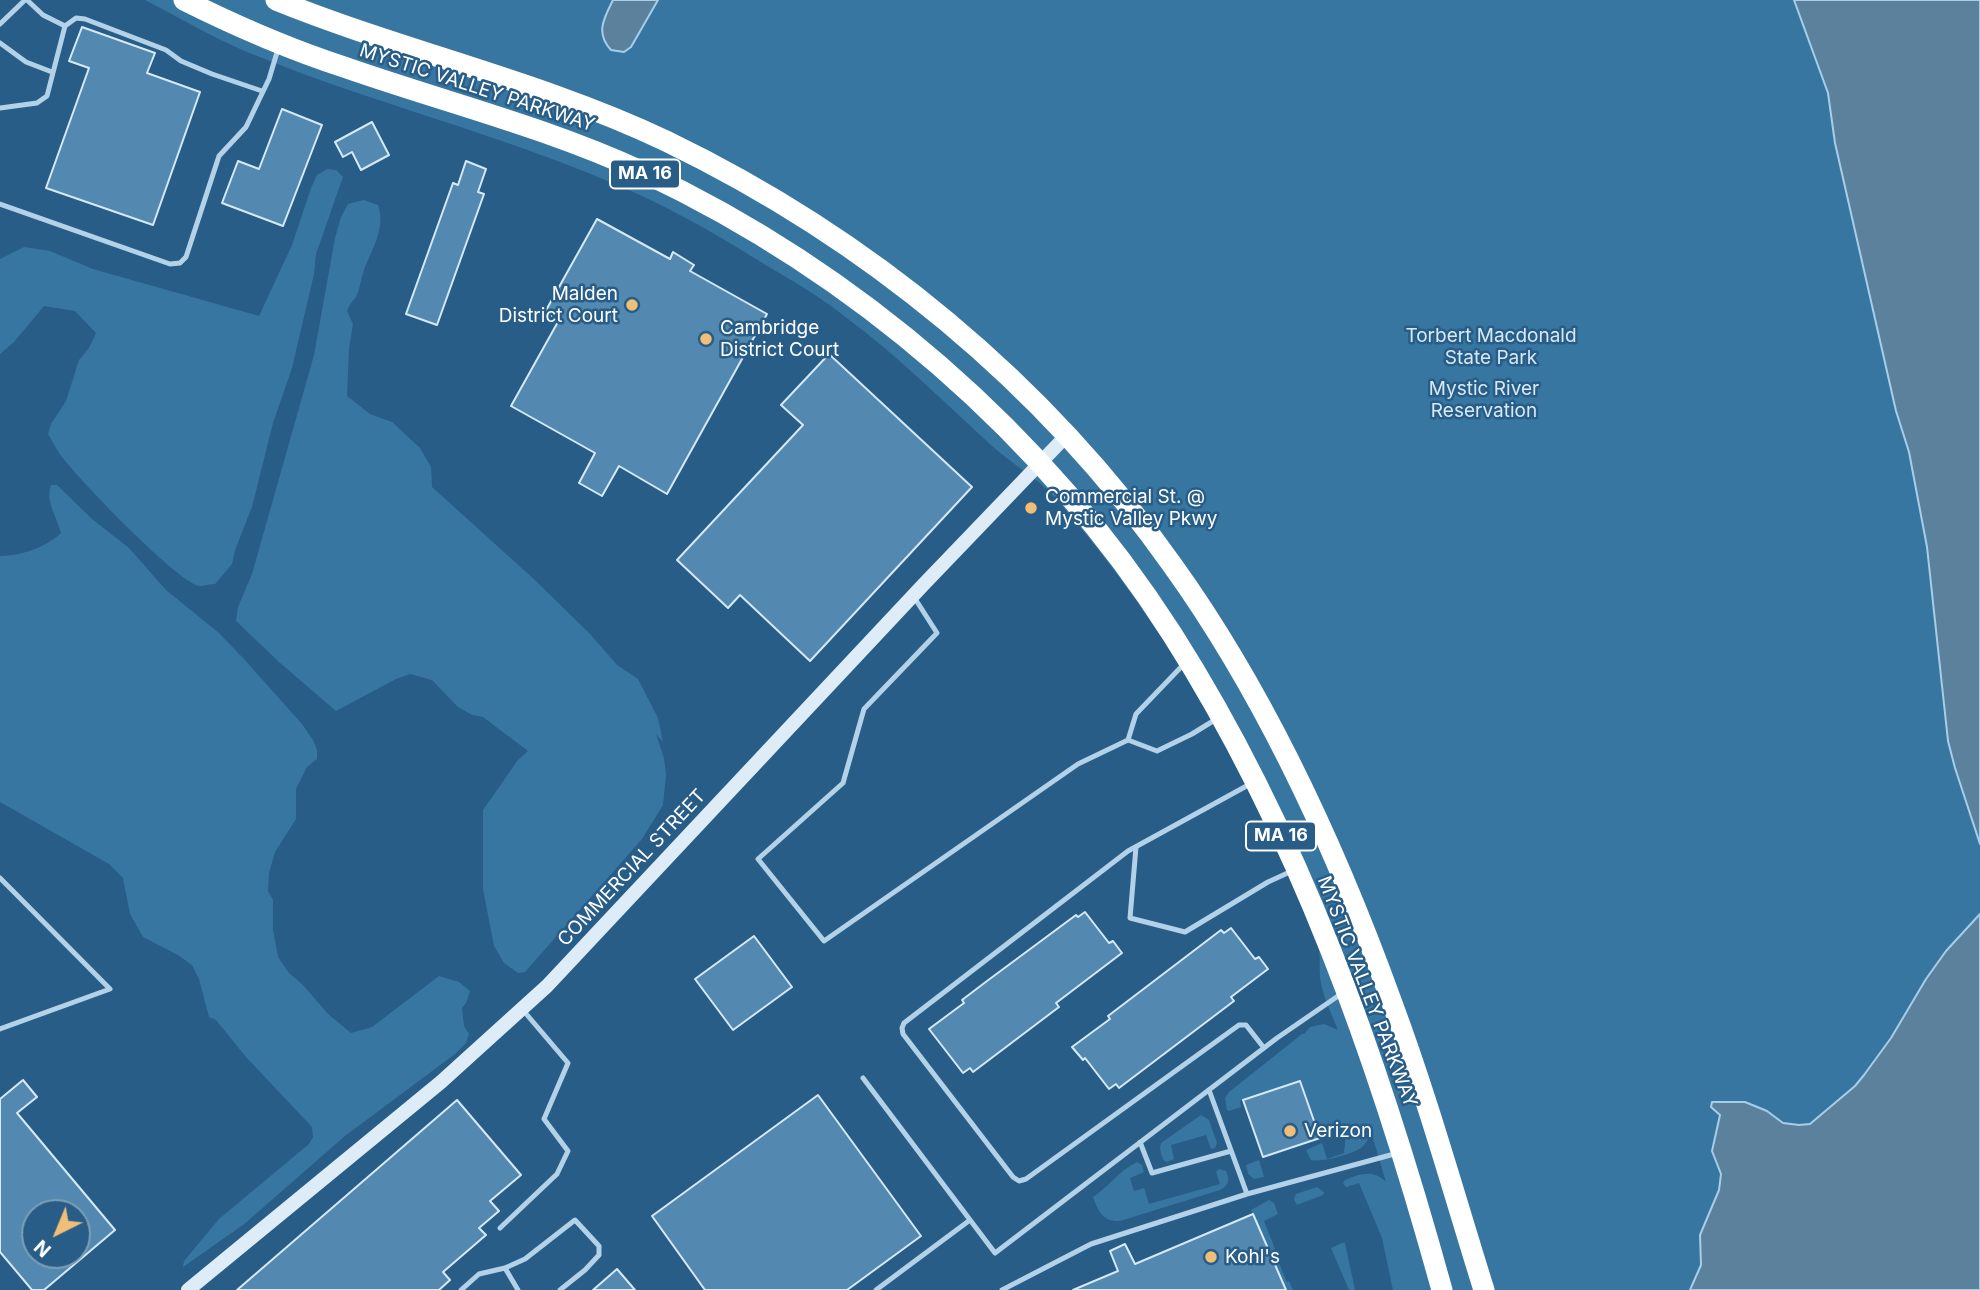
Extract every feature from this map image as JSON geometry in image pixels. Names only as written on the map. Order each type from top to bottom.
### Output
[{"type":"highway","name":"MYSTIC VALLEY PARKWAY","points":[[184,0],[279,43],[349,69],[496,114],[557,136],[643,173],[720,212],[814,269],[885,321],[971,394],[1041,464],[1134,579],[1188,660],[1255,781],[1296,869],[1346,990],[1401,1152],[1432,1254],[1439,1290]]},
{"type":"highway","name":"MYSTIC VALLEY PARKWAY","points":[[276,0],[367,34],[563,97],[633,126],[721,168],[804,217],[886,272],[986,355],[1068,434],[1127,504],[1182,578],[1243,677],[1303,792],[1344,880],[1392,1001],[1484,1290]]},
{"type":"street","name":"COMMERCIAL STREET","points":[[188,1290],[441,1082],[523,1009],[1068,434]]},
{"type":"lane","points":[[0,24],[26,0],[43,15],[65,26]]},
{"type":"lane","points":[[65,26],[76,18],[85,19],[166,50],[181,61],[212,74],[262,91]]},
{"type":"lane","points":[[0,108],[37,103],[47,96],[65,26]]},
{"type":"lane","points":[[0,43],[26,62],[52,72]]},
{"type":"lane","points":[[0,204],[170,264],[180,263],[186,257],[219,156],[246,127],[270,79],[279,43]]},
{"type":"lane","points":[[914,595],[937,634],[864,709],[843,783],[758,859],[824,941],[1078,764],[1128,740],[1157,751],[1192,734],[1220,716]]},
{"type":"lane","points":[[1128,740],[1136,713],[1188,660]]},
{"type":"lane","points":[[1255,781],[1136,847],[904,1023],[902,1028],[1013,1177],[1019,1181],[1026,1179],[1239,1025],[1246,1025],[1264,1048]]},
{"type":"lane","points":[[1136,847],[1130,918],[1185,932],[1268,882],[1296,869]]},
{"type":"lane","points":[[0,878],[110,989],[0,1029]]},
{"type":"lane","points":[[863,1078],[995,1253],[1264,1048],[1346,990]]},
{"type":"lane","points":[[500,1228],[557,1174],[568,1152],[544,1119],[568,1063],[523,1009]]},
{"type":"lane","points":[[1209,1090],[1247,1194]]},
{"type":"lane","points":[[1140,1142],[1152,1173],[1231,1151]]},
{"type":"lane","points":[[1002,1290],[1091,1244],[1247,1194],[1401,1152]]},
{"type":"lane","points":[[461,1290],[479,1274],[505,1268],[526,1259],[575,1220],[599,1245],[599,1255],[559,1290]]},
{"type":"lane","points":[[876,1290],[970,1220]]},
{"type":"lane","points":[[505,1268],[518,1290]]},
{"type":"green space","name":"Mystic River Reservation","points":[[145,0],[1794,0],[1828,93],[1835,143],[1896,411],[1909,452],[1927,547],[1948,741],[1980,844],[1980,914],[1926,979],[1891,1038],[1864,1075],[1810,1124],[1783,1123],[1767,1111],[1745,1102],[1720,1115],[1712,1151],[1721,1174],[1719,1190],[1700,1235],[1701,1265],[1690,1290],[1393,1290],[1382,1238],[1359,1183],[1346,1187],[1343,1183],[1345,1180],[1367,1174],[1376,1175],[1386,1182],[1371,1132],[1365,1144],[1358,1150],[1329,1159],[1311,1160],[1306,1150],[1322,1143],[1327,1159],[1344,1153],[1346,1134],[1336,1124],[1317,1129],[1300,1081],[1240,1101],[1241,1107],[1227,1110],[1225,1098],[1229,1092],[1310,1027],[1324,1024],[1338,1030],[1322,989],[1318,947],[1266,824],[1206,709],[1136,600],[1049,491],[992,446],[904,365],[838,311],[689,220],[567,164],[345,89],[257,56],[214,37]]},
{"type":"green space","points":[[327,169],[336,170],[343,177],[316,254],[314,274],[292,368],[273,423],[252,507],[232,564],[215,584],[199,586],[187,580],[126,526],[84,483],[58,451],[48,434],[51,424],[66,401],[79,360],[96,333],[75,311],[44,306],[14,342],[0,354],[0,259],[24,247],[50,251],[93,269],[259,316],[292,245],[317,175]]},
{"type":"green space","points":[[364,200],[378,205],[380,222],[356,297],[347,311],[353,324],[347,396],[370,414],[392,422],[420,448],[431,467],[432,487],[536,581],[591,635],[617,665],[638,679],[658,718],[663,742],[656,734],[666,775],[663,805],[642,839],[525,972],[518,973],[504,963],[494,946],[483,889],[483,810],[518,760],[528,751],[483,717],[472,715],[458,707],[432,680],[410,674],[336,711],[236,621],[238,607],[252,574],[314,355],[341,217],[348,204]]},
{"type":"green space","points":[[51,485],[57,485],[92,519],[129,548],[166,590],[219,633],[302,724],[313,740],[317,759],[307,767],[296,789],[296,819],[275,852],[269,873],[268,891],[273,900],[273,930],[278,957],[289,973],[328,1014],[351,1033],[372,1027],[439,976],[459,982],[470,991],[462,1008],[464,1026],[469,1034],[466,1043],[455,1054],[345,1136],[243,1225],[183,1267],[184,1261],[219,1219],[309,1144],[313,1137],[312,1127],[246,1057],[216,1020],[209,1017],[199,979],[192,965],[143,937],[130,914],[123,878],[109,864],[0,802],[0,556],[33,550],[61,533],[50,503]]},
{"type":"green space","points":[[1201,1115],[1209,1120],[1217,1143],[1215,1148],[1211,1149],[1206,1135],[1171,1145],[1174,1159],[1167,1162],[1163,1160],[1161,1143]]},
{"type":"green space","points":[[1259,1160],[1264,1177],[1254,1179],[1248,1174],[1246,1165]]},
{"type":"green space","points":[[1137,1162],[1142,1165],[1144,1172],[1130,1178],[1134,1191],[1144,1188],[1149,1204],[1220,1184],[1216,1172],[1219,1169],[1226,1171],[1228,1182],[1220,1190],[1120,1221],[1105,1218],[1093,1197]]},
{"type":"green space","points":[[1317,1187],[1324,1192],[1323,1195],[1297,1205],[1294,1199],[1296,1194]]},
{"type":"green space","points":[[1269,1200],[1274,1203],[1278,1214],[1264,1221],[1276,1256],[1293,1290],[1286,1290],[1251,1210]]},
{"type":"green space","points":[[1345,1243],[1355,1290],[1349,1290],[1331,1248]]},
{"type":"shaded area","points":[[613,0],[658,0],[631,47],[624,52],[611,50],[603,38],[604,19]]},
{"type":"shaded area","points":[[1794,0],[1980,0],[1980,844],[1948,741],[1927,547],[1909,452],[1896,411],[1835,143],[1828,93]]},
{"type":"shaded area","points":[[1980,914],[1980,1290],[1690,1290],[1701,1265],[1700,1235],[1719,1190],[1721,1174],[1712,1151],[1720,1115],[1711,1107],[1712,1102],[1745,1102],[1767,1111],[1783,1123],[1810,1124],[1864,1075],[1891,1038],[1946,951]]},
{"type":"building","points":[[82,27],[155,53],[147,73],[200,92],[153,225],[46,188],[89,68],[69,61]]},
{"type":"building","points":[[282,109],[322,125],[283,226],[222,203],[238,161],[259,169]]},
{"type":"building","points":[[372,122],[389,155],[361,170],[352,152],[343,157],[335,142]]},
{"type":"building","points":[[466,161],[486,169],[478,192],[484,194],[437,325],[406,314],[453,183],[458,185]]},
{"type":"building","points":[[597,219],[670,259],[673,252],[694,265],[690,271],[767,314],[667,494],[619,466],[602,496],[579,483],[595,453],[511,406],[559,320],[545,312]]},
{"type":"building","points":[[829,354],[972,487],[810,661],[740,595],[728,608],[677,560],[803,425],[781,405]]},
{"type":"building","points":[[1085,912],[1109,943],[1113,941],[1122,953],[1056,1003],[1059,1007],[973,1072],[970,1068],[963,1073],[929,1029],[964,1003],[962,1000],[987,981],[1076,915],[1078,917]]},
{"type":"building","points":[[1231,928],[1255,959],[1259,957],[1268,969],[1231,997],[1234,1001],[1119,1088],[1116,1084],[1109,1089],[1085,1058],[1083,1060],[1072,1047],[1110,1019],[1108,1016],[1221,930],[1224,933]]},
{"type":"building","points":[[754,936],[792,987],[733,1030],[695,979]]},
{"type":"building","points":[[23,1080],[37,1097],[17,1113],[89,1199],[21,1199],[21,1269],[69,1269],[44,1290],[32,1290],[0,1252],[0,1099]]},
{"type":"building","points":[[1300,1081],[1320,1138],[1263,1157],[1243,1100]]},
{"type":"building","points":[[818,1095],[921,1236],[847,1290],[705,1290],[652,1216]]},
{"type":"building","points":[[457,1100],[521,1175],[490,1201],[499,1211],[479,1228],[486,1235],[443,1272],[450,1280],[439,1290],[237,1290]]},
{"type":"building","points":[[91,1201],[115,1230],[91,1250]]},
{"type":"building","name":"Kohl's","points":[[1253,1214],[1286,1290],[1073,1290],[1118,1271],[1110,1251],[1125,1244],[1135,1264]]},
{"type":"building","points":[[617,1269],[635,1290],[593,1290]]},
{"type":"place","name":"Malden District Court","points":[[632,305]]},
{"type":"place","name":"Cambridge District Court","points":[[706,339]]},
{"type":"place","name":"Commercial St. @ Mystic Valley Pkwy","points":[[1031,508]]},
{"type":"place","name":"Verizon","points":[[1290,1131]]},
{"type":"place","name":"Kohl's","points":[[1211,1257]]},
{"type":"park label","name":"Torbert Macdonald State Park","points":[[1491,347]]}]
